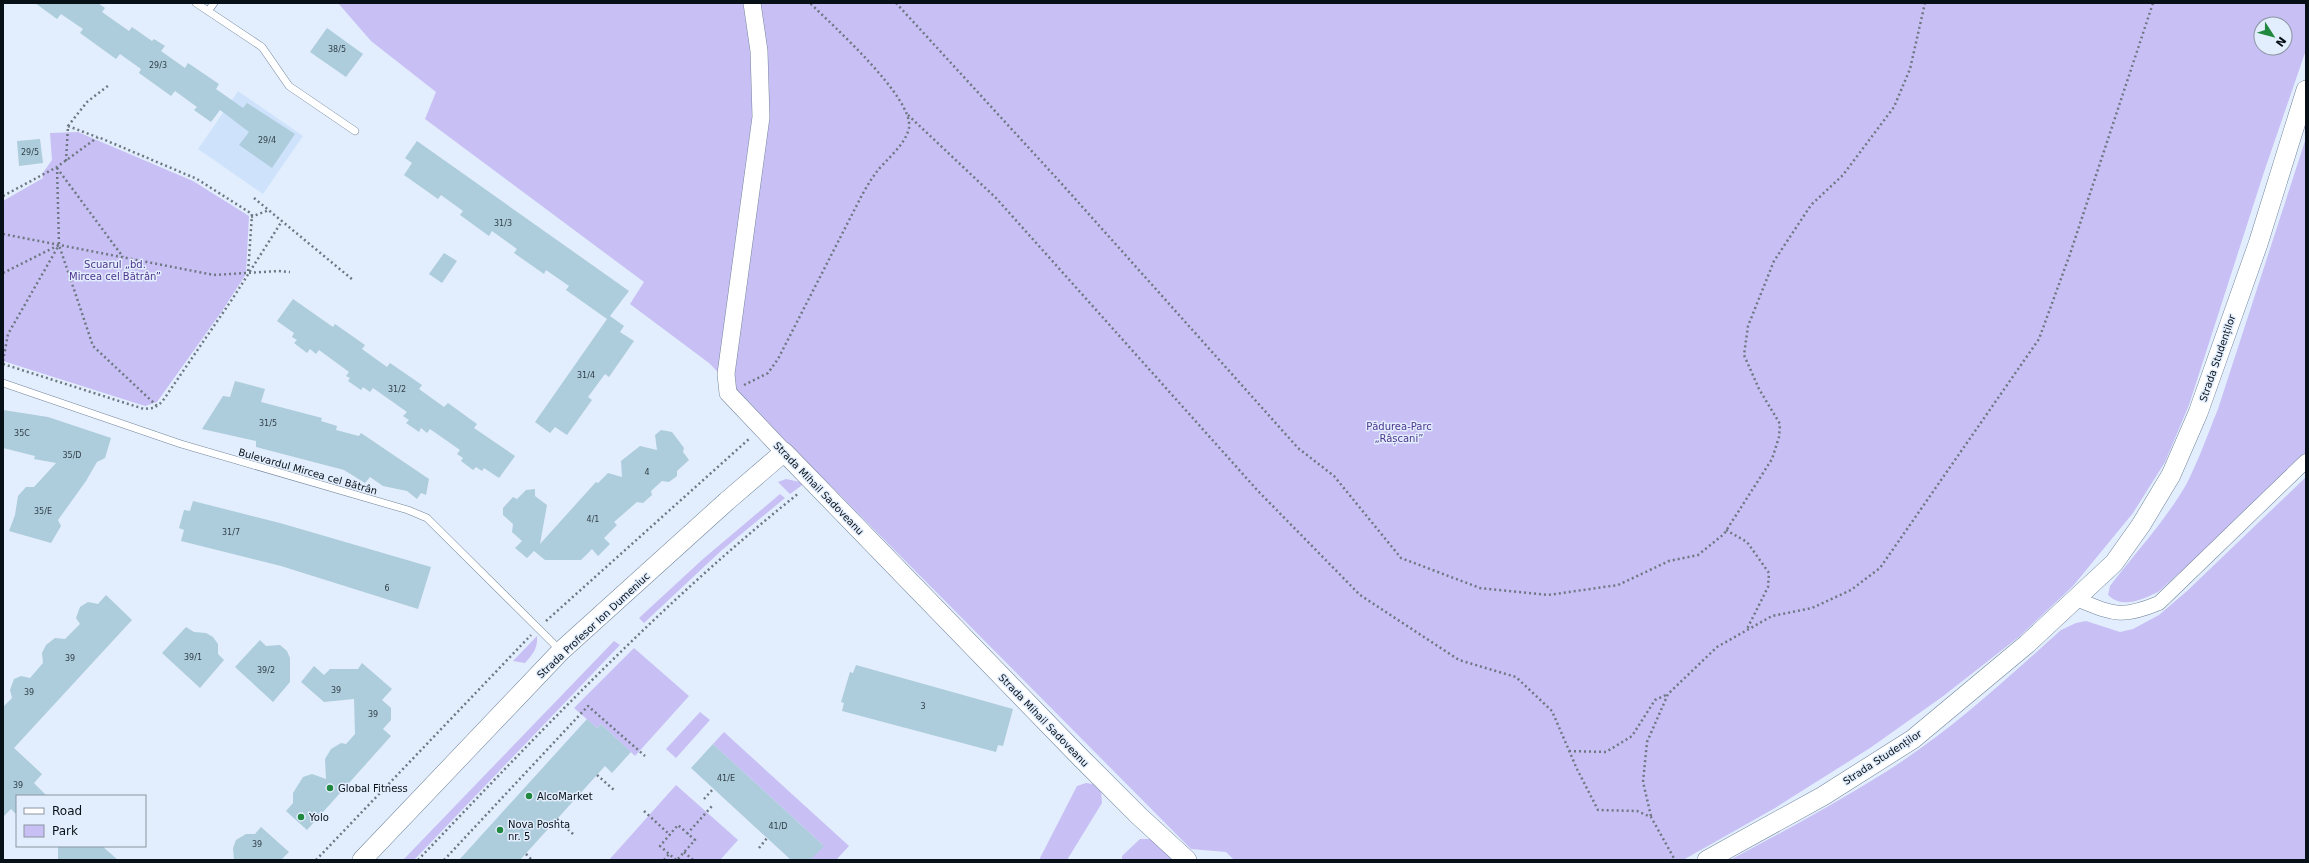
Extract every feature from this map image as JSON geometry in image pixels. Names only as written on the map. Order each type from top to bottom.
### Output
[{"type":"main road","name":"Strada Studenților","points":[[1707,860],[1823,796],[1913,739],[2028,644],[2114,563],[2141,525],[2171,475],[2198,412],[2258,244],[2306,90]]},
{"type":"main road","name":"Strada Profesor Ion Dumeniuc","points":[[362,860],[561,651],[726,501],[784,452]]},
{"type":"main road","name":"Strada Mihail Sadoveanu","points":[[784,452],[1080,757],[1139,816],[1187,860]]},
{"type":"street","points":[[728,394],[726,374],[761,117],[759,51],[752,3]]},
{"type":"street","name":"Strada Mihail Sadoveanu","points":[[728,394],[784,452]]},
{"type":"street","points":[[2076,599],[2110,613],[2135,613],[2159,603],[2306,461]]},
{"type":"lane","points":[[196,3],[262,46],[290,86],[355,131]]},
{"type":"lane","points":[[208,11],[214,3]]},
{"type":"lane","name":"Bulevardul Mircea cel Bătrân","points":[[3,383],[181,444],[408,510],[427,518],[561,651]]},
{"type":"path","points":[[810,3],[894,90],[908,115],[996,198],[1258,491],[1360,595],[1459,660],[1516,677],[1552,711],[1569,751],[1598,810],[1637,811],[1651,817]]},
{"type":"path","points":[[896,3],[1062,183],[1298,448],[1334,476],[1401,558],[1480,588],[1548,596],[1618,585],[1669,561],[1698,555],[1726,530],[1772,459],[1779,437],[1780,424],[1759,389],[1744,355],[1748,326],[1774,261],[1811,204],[1843,174],[1894,107],[1910,69],[1925,3]]},
{"type":"path","points":[[1569,751],[1606,752],[1632,736],[1655,700],[1668,694],[1717,647],[1772,616],[1812,608],[1852,590],[1880,568],[2039,339],[2070,254],[2153,3]]},
{"type":"path","points":[[66,162],[68,126],[87,102],[109,85]]},
{"type":"path","points":[[728,394],[768,373],[778,359],[862,195],[875,174],[903,141],[909,128],[908,115]]},
{"type":"path","points":[[68,126],[98,137],[197,179],[252,214],[248,273]]},
{"type":"path","points":[[3,196],[66,162],[98,137]]},
{"type":"path","points":[[57,167],[59,245],[93,346],[157,406]]},
{"type":"path","points":[[57,167],[123,257]]},
{"type":"path","points":[[254,198],[353,280]]},
{"type":"path","points":[[251,216],[269,210]]},
{"type":"path","points":[[3,364],[144,410],[157,406],[162,402],[282,221]]},
{"type":"path","points":[[3,234],[214,275],[278,270],[290,272]]},
{"type":"path","points":[[3,272],[59,245]]},
{"type":"path","points":[[3,361],[8,334],[59,245]]},
{"type":"path","points":[[418,860],[554,716],[636,636],[695,580],[790,500]]},
{"type":"path","points":[[1726,530],[1747,542],[1769,573],[1768,587],[1746,631]]},
{"type":"path","points":[[1668,694],[1647,742],[1643,782],[1651,817],[1676,860]]},
{"type":"path","points":[[444,860],[588,706],[645,756]]},
{"type":"path","points":[[597,775],[614,790]]},
{"type":"path","points":[[704,799],[714,789]]},
{"type":"path","points":[[688,834],[712,806]]},
{"type":"path","points":[[644,811],[670,835]]},
{"type":"path","points":[[557,819],[574,834]]},
{"type":"path","points":[[678,826],[688,834],[695,840],[677,860],[660,846],[678,826]]},
{"type":"path","points":[[760,848],[767,838]]},
{"type":"path","points":[[684,852],[693,860]]},
{"type":"path","points":[[526,854],[532,860]]},
{"type":"path","points":[[664,860],[669,854]]},
{"type":"shaded area","points":[[238,91],[303,136],[263,194],[198,149]]},
{"type":"green space","name":"Pădurea-Parc „Râșcani”","points":[[338,3],[2306,3],[2306,50],[2264,172],[2189,405],[2165,462],[2133,513],[2073,586],[2020,636],[1942,697],[1870,748],[1775,808],[1683,860],[1234,860],[1226,852],[1191,849],[709,363],[630,304],[644,282],[425,119],[436,92],[371,41]]},
{"type":"green space","name":"Scuarul „bd. Mircea cel Bătrân”","points":[[78,132],[193,181],[249,216],[246,274],[222,311],[157,402],[145,406],[3,361],[3,201],[43,178],[42,174],[52,160],[50,133]]},
{"type":"green space","points":[[2306,138],[2306,460],[2158,592],[2132,602],[2120,602],[2108,595],[2110,586],[2179,497],[2199,456],[2218,409]]},
{"type":"green space","points":[[2306,477],[2306,860],[1730,860],[1838,801],[1901,762],[1963,716],[2061,630],[2076,623],[2086,621],[2120,632],[2133,629],[2159,615],[2187,591]]},
{"type":"green space","points":[[786,479],[805,483],[790,494],[778,482]]},
{"type":"green space","points":[[780,494],[785,498],[722,550],[644,623],[639,618],[703,559]]},
{"type":"green space","points":[[537,636],[537,644],[534,651],[525,663],[513,661]]},
{"type":"green space","points":[[614,641],[620,645],[414,860],[403,860]]},
{"type":"green space","points":[[634,648],[689,696],[635,756],[601,724],[597,728],[574,708]]},
{"type":"green space","points":[[700,712],[710,720],[676,758],[666,749]]},
{"type":"green space","points":[[724,732],[849,846],[836,860],[810,860],[823,845],[713,744]]},
{"type":"green space","points":[[1086,783],[1093,784],[1101,791],[1102,803],[1067,860],[1039,860],[1077,786]]},
{"type":"green space","points":[[676,785],[738,840],[720,860],[609,860]]},
{"type":"green space","points":[[1140,839],[1155,839],[1179,860],[1122,860],[1122,856]]},
{"type":"building","points":[[35,3],[98,3],[105,8],[102,12],[129,31],[132,27],[152,41],[154,39],[165,46],[161,51],[185,68],[188,63],[219,84],[216,89],[243,108],[247,103],[295,134],[272,168],[239,145],[249,132],[220,110],[211,122],[194,110],[197,107],[175,91],[171,96],[139,73],[141,69],[120,54],[116,59],[80,33],[83,29],[61,14],[57,19]]},
{"type":"building","points":[[327,28],[363,54],[346,77],[310,52]]},
{"type":"building","points":[[40,139],[43,163],[19,166],[17,141]]},
{"type":"building","points":[[417,141],[629,291],[610,316],[624,326],[620,332],[634,341],[609,377],[605,374],[588,397],[592,400],[567,435],[555,427],[550,433],[535,422],[607,319],[566,290],[569,286],[546,270],[544,274],[514,253],[517,249],[492,231],[489,236],[460,215],[463,211],[441,195],[438,199],[404,175],[412,163],[405,158]]},
{"type":"building","points":[[444,253],[457,261],[442,283],[429,274]]},
{"type":"building","points":[[293,299],[333,327],[335,324],[365,345],[362,349],[387,367],[390,363],[422,385],[419,389],[444,407],[448,403],[477,424],[474,428],[515,456],[499,478],[484,468],[482,471],[476,467],[473,470],[461,461],[463,458],[457,454],[460,450],[430,429],[427,433],[421,428],[419,432],[406,423],[409,420],[403,416],[407,412],[373,388],[370,392],[363,387],[361,390],[348,381],[350,378],[346,376],[349,372],[319,350],[316,354],[310,349],[307,353],[294,343],[297,340],[292,337],[294,333],[277,321]]},
{"type":"building","points":[[235,381],[265,389],[261,402],[322,418],[321,421],[337,426],[336,430],[359,436],[361,433],[429,479],[426,495],[421,493],[417,499],[407,491],[383,486],[370,477],[365,483],[344,470],[256,447],[256,441],[202,429],[223,396],[230,397]]},
{"type":"building","points":[[3,410],[48,417],[111,438],[105,458],[97,462],[86,481],[58,520],[61,526],[51,543],[9,531],[15,515],[18,496],[26,487],[34,487],[56,463],[34,459],[35,456],[3,448]]},
{"type":"building","points":[[661,430],[672,432],[684,448],[683,452],[689,460],[677,471],[677,476],[669,482],[662,481],[651,491],[652,495],[643,503],[637,502],[614,522],[617,525],[604,538],[610,544],[598,556],[592,549],[581,560],[545,560],[534,551],[527,558],[515,548],[522,541],[512,532],[513,524],[503,515],[503,508],[513,497],[517,499],[526,490],[535,489],[535,496],[547,505],[540,544],[596,482],[598,483],[608,473],[622,477],[621,461],[640,446],[657,450],[655,435]]},
{"type":"building","points":[[193,501],[280,523],[431,567],[418,609],[281,566],[181,541],[184,530],[179,528],[184,510],[190,511]]},
{"type":"building","points":[[106,595],[132,620],[14,748],[42,774],[34,783],[46,795],[16,795],[16,814],[11,809],[3,817],[3,707],[12,698],[10,690],[14,679],[21,676],[30,678],[43,663],[42,653],[46,645],[55,638],[65,639],[80,624],[76,618],[80,607],[88,602],[98,604]]},
{"type":"building","points":[[186,627],[194,632],[206,633],[213,637],[218,644],[218,654],[224,660],[200,688],[162,653]]},
{"type":"building","points":[[260,640],[266,646],[280,645],[287,651],[290,658],[290,682],[273,702],[235,667]]},
{"type":"building","points":[[362,663],[392,689],[382,700],[391,708],[391,720],[383,729],[391,736],[307,830],[286,811],[293,803],[293,793],[303,777],[312,774],[326,779],[325,759],[331,749],[341,743],[346,744],[355,734],[354,699],[324,702],[301,682],[314,666],[324,675],[330,669],[358,669]]},
{"type":"building","points":[[856,665],[1013,709],[1003,746],[998,745],[996,752],[842,711],[844,703],[841,702],[850,672],[853,673]]},
{"type":"building","points":[[587,719],[597,728],[601,724],[631,752],[612,773],[605,766],[520,860],[459,860]]},
{"type":"building","points":[[713,744],[824,846],[810,860],[791,860],[691,768]]},
{"type":"building","points":[[261,827],[289,852],[281,860],[234,860],[233,848],[236,840],[246,834],[255,834]]},
{"type":"building","points":[[58,847],[103,847],[118,860],[58,860]]},
{"type":"place","name":"Global Fitness","points":[[330,788]]},
{"type":"place","name":"AlcoMarket","points":[[529,796]]},
{"type":"place","name":"Yolo","points":[[301,817]]},
{"type":"place","name":"Nova Poshta nr. 5","points":[[500,830]]}]
